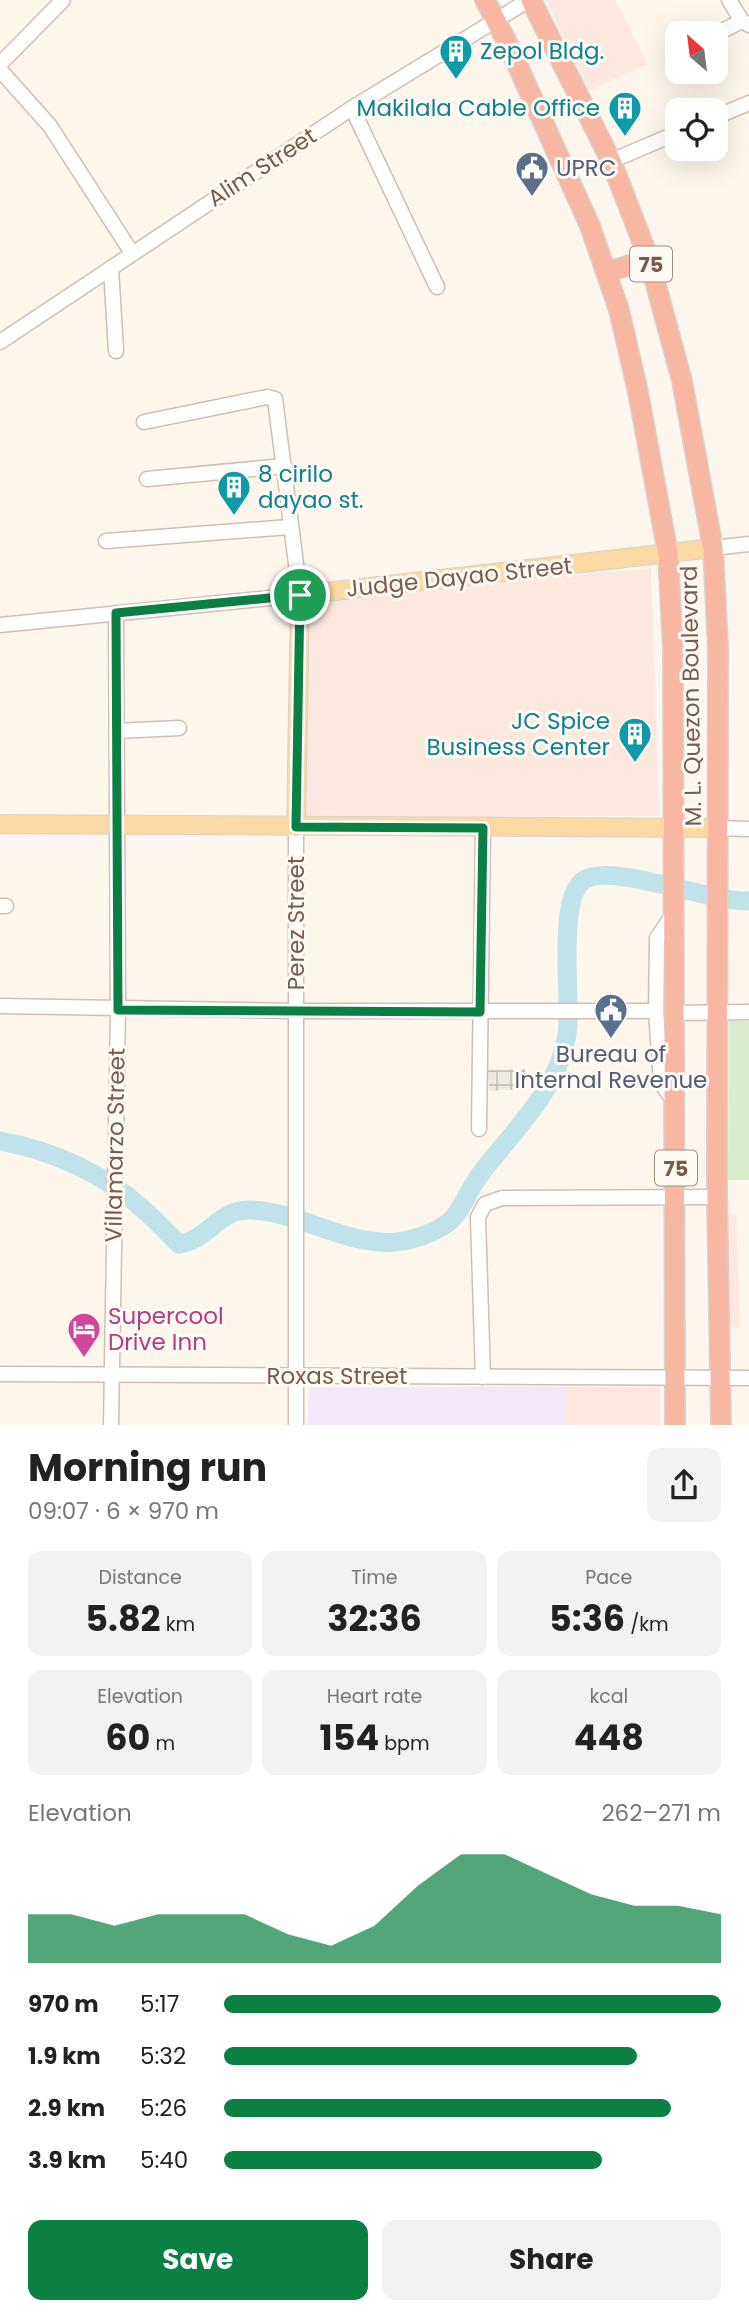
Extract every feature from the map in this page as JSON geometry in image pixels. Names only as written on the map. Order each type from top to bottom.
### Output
[{"type":"highway","name":"M. L. Quezon Boulevard","points":[[485,0],[569,178],[608,272],[639,392],[668,554],[673,649],[672,913],[664,1012],[675,1104],[675,1425]]},
{"type":"highway","name":"M. L. Quezon Boulevard","points":[[530,0],[611,161],[649,259],[682,382],[713,548],[718,648],[717,1197],[721,1425]]},
{"type":"highway","points":[[608,272],[649,259]]},
{"type":"main road","name":"Judge Dayao Street","points":[[300,595],[713,548]]},
{"type":"main road","name":"Perez Street","points":[[296,827],[300,595]]},
{"type":"main road","points":[[0,824],[716,828]]},
{"type":"street","points":[[0,64],[63,0]]},
{"type":"street","name":"Alim Street","points":[[0,342],[352,108],[530,0]]},
{"type":"street","points":[[728,29],[745,23],[729,0]]},
{"type":"street","points":[[0,70],[50,126],[132,254]]},
{"type":"street","points":[[728,112],[749,103]]},
{"type":"street","points":[[352,108],[437,287]]},
{"type":"street","points":[[611,161],[665,138]]},
{"type":"street","points":[[111,268],[116,351]]},
{"type":"street","name":"Perez Street","points":[[144,422],[270,397],[279,408],[290,527],[300,595]]},
{"type":"street","points":[[147,479],[285,466]]},
{"type":"street","points":[[106,541],[290,527]]},
{"type":"street","points":[[713,548],[749,544]]},
{"type":"street","name":"Judge Dayao Street","points":[[0,625],[300,595]]},
{"type":"street","name":"Villamarzo Street","points":[[111,1425],[118,1010],[116,613]]},
{"type":"street","points":[[117,731],[179,729]]},
{"type":"street","name":"Perez Street","points":[[296,827],[296,1425]]},
{"type":"street","points":[[479,1129],[483,828]]},
{"type":"street","points":[[716,828],[749,829]]},
{"type":"street","points":[[0,1006],[118,1010],[749,1012]]},
{"type":"street","points":[[483,1377],[478,1217],[485,1204],[502,1198],[717,1197]]},
{"type":"street","name":"Roxas Street","points":[[0,1374],[749,1378]]},
{"type":"shaded area","points":[[546,0],[615,0],[647,64],[589,91]]},
{"type":"shaded area","points":[[651,568],[659,816],[306,818],[310,600]]},
{"type":"shaded area","points":[[525,1069],[526,1089],[489,1091],[488,1070]]},
{"type":"shaded area","points":[[736,1214],[740,1327],[729,1327],[726,1215]]},
{"type":"shaded area","points":[[309,1387],[567,1387],[565,1425],[308,1425]]},
{"type":"shaded area","points":[[567,1387],[660,1387],[660,1425],[565,1425]]},
{"type":"green space","points":[[729,1021],[749,1021],[749,1180],[728,1180]]},
{"type":"waterway","points":[[0,1141],[58,1157],[95,1175],[129,1197],[179,1244],[189,1242],[229,1215],[248,1210],[289,1217],[371,1241],[392,1242],[417,1238],[442,1227],[455,1216],[475,1182],[532,1110],[554,1074],[567,1034],[570,907],[575,890],[584,880],[597,876],[616,876],[731,900],[749,901]]},
{"type":"place","name":"Zepol Bldg.","points":[[456,81]]},
{"type":"place","name":"Makilala Cable Office","points":[[625,138]]},
{"type":"place","name":"UPRC","points":[[532,198]]},
{"type":"place","name":"8 cirilo dayao st.","points":[[234,517]]},
{"type":"place","name":"JC Spice Business Center","points":[[635,764]]},
{"type":"place","name":"Bureau of Internal Revenue","points":[[611,1040]]},
{"type":"place","name":"Supercool Drive Inn","points":[[84,1359]]},
{"type":"route","points":[[300,595],[296,827],[483,828],[480,1012],[118,1010],[116,613],[300,595]]}]
